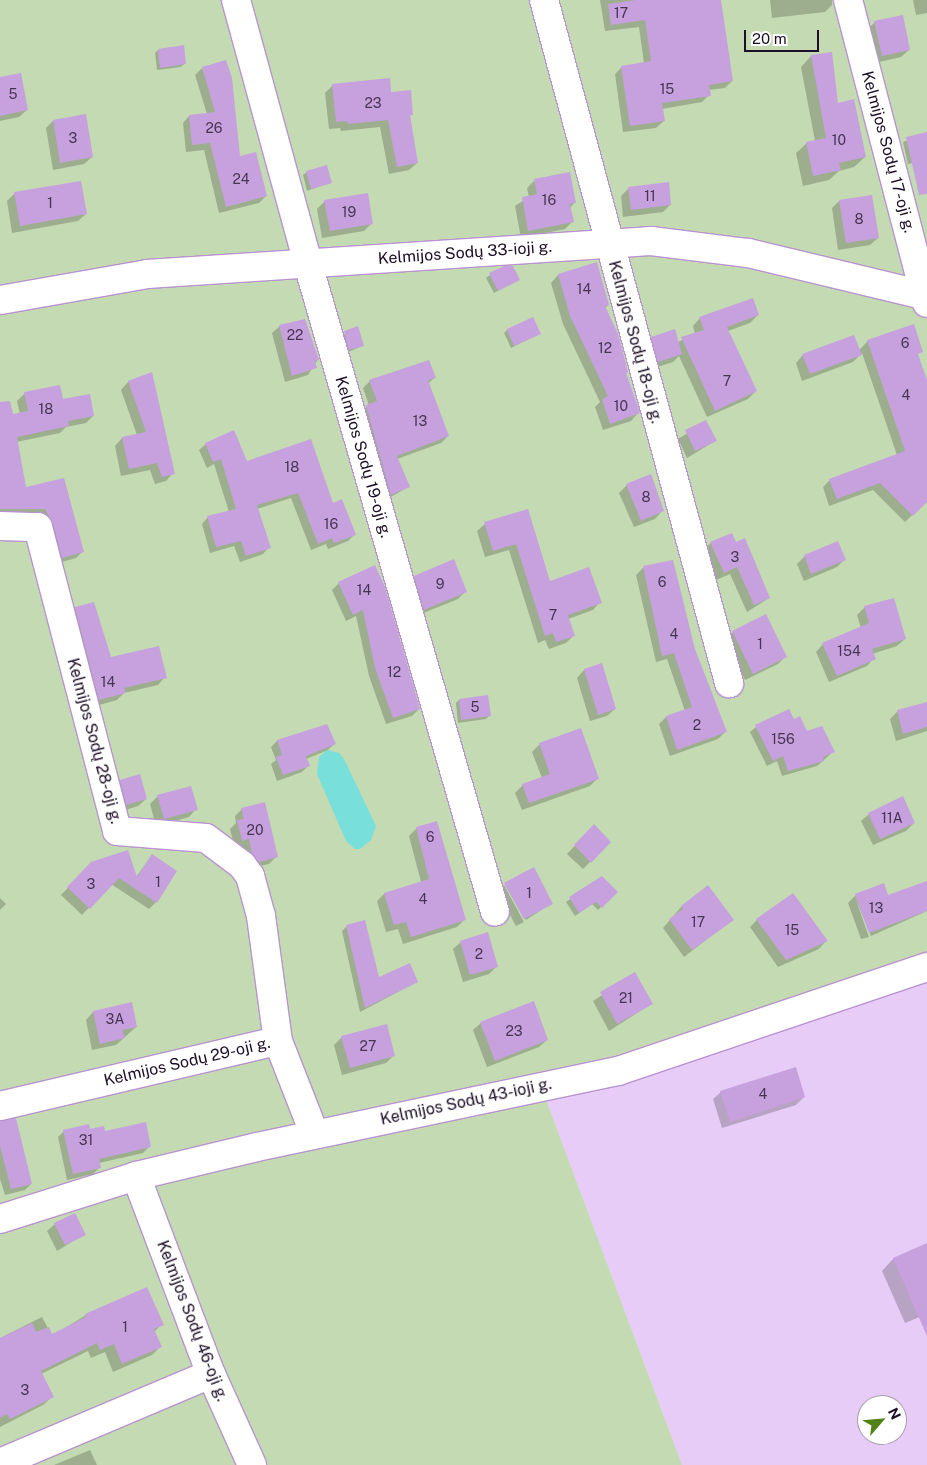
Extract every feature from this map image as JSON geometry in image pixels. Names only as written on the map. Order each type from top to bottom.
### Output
[{"type":"street","name":"Kelmijos Sodų 19-oji g.","points":[[236,0],[308,264],[495,912]]},
{"type":"street","name":"Kelmijos Sodų 18-oji g.","points":[[544,0],[608,244],[729,683]]},
{"type":"street","name":"Kelmijos Sodų 17-oji g.","points":[[848,0],[926,298]]},
{"type":"street","name":"Kelmijos Sodų 33-ioji g.","points":[[0,300],[147,274],[651,241],[693,244],[748,253],[926,298]]},
{"type":"street","name":"Kelmijos Sodų 28-oji g.","points":[[0,526],[38,527],[117,831],[206,838],[242,865],[250,876],[261,916],[278,1041]]},
{"type":"street","name":"Kelmijos Sodų 43-ioji g.","points":[[0,1219],[136,1176],[314,1133],[618,1070],[927,967]]},
{"type":"street","name":"Kelmijos Sodų 29-oji g.","points":[[0,1106],[278,1041],[314,1133]]},
{"type":"street","name":"Kelmijos Sodų 46-oji g.","points":[[136,1176],[211,1374],[252,1465]]},
{"type":"street","points":[[0,1463],[211,1374]]},
{"type":"shaded area","points":[[0,0],[927,0],[927,953],[539,1081],[682,1465],[0,1465]]},
{"type":"shaded area","points":[[327,750],[339,753],[344,759],[376,826],[371,840],[360,849],[355,849],[346,841],[317,774],[319,757]]},
{"type":"shaded area","points":[[927,953],[927,1465],[682,1465],[539,1081]]},
{"type":"building","points":[[636,0],[721,0],[733,81],[709,85],[711,96],[662,103],[665,121],[630,126],[621,66],[651,61],[645,20],[611,25],[608,4]]},
{"type":"building","points":[[903,15],[910,50],[882,56],[874,21]]},
{"type":"building","points":[[184,45],[186,64],[160,68],[158,49]]},
{"type":"building","points":[[832,52],[838,103],[854,99],[866,157],[839,163],[841,170],[813,176],[806,142],[826,138],[811,55]]},
{"type":"building","points":[[226,60],[232,78],[240,156],[256,152],[267,196],[226,207],[210,143],[192,145],[189,115],[215,112],[202,67]]},
{"type":"building","points":[[21,73],[28,110],[0,116],[0,77]]},
{"type":"building","points":[[390,78],[391,92],[411,90],[413,115],[410,115],[418,163],[397,167],[388,120],[348,124],[347,121],[336,122],[332,84]]},
{"type":"building","points":[[86,114],[93,157],[60,163],[53,120]]},
{"type":"building","points":[[927,132],[927,194],[919,195],[906,137]]},
{"type":"building","points":[[327,165],[332,183],[311,189],[306,171]]},
{"type":"building","points":[[570,172],[576,203],[570,204],[574,222],[528,231],[522,197],[537,194],[534,179]]},
{"type":"building","points":[[81,181],[87,214],[20,226],[14,192]]},
{"type":"building","points":[[669,182],[671,205],[631,210],[628,187]]},
{"type":"building","points":[[368,193],[373,224],[330,231],[324,200]]},
{"type":"building","points":[[872,195],[879,238],[846,243],[839,200]]},
{"type":"building","points":[[597,262],[609,305],[605,306],[618,334],[628,372],[626,373],[640,413],[610,424],[602,399],[608,396],[570,316],[558,274]]},
{"type":"building","points":[[504,266],[513,266],[520,280],[498,291],[489,273]]},
{"type":"building","points":[[753,298],[759,315],[727,327],[757,391],[715,411],[681,337],[704,330],[699,317]]},
{"type":"building","points":[[533,317],[541,334],[514,346],[507,329]]},
{"type":"building","points":[[305,319],[319,360],[315,361],[317,368],[292,376],[279,325]]},
{"type":"building","points":[[914,324],[923,352],[918,354],[927,380],[927,502],[913,516],[880,483],[837,499],[829,479],[905,451],[867,340]]},
{"type":"building","points":[[358,326],[364,346],[349,350],[344,331]]},
{"type":"building","points":[[675,329],[682,354],[658,362],[651,337]]},
{"type":"building","points":[[854,335],[862,355],[810,374],[802,354]]},
{"type":"building","points":[[429,360],[436,378],[428,380],[449,436],[397,456],[410,487],[391,495],[366,405],[377,401],[369,380]]},
{"type":"building","points":[[152,372],[175,474],[162,477],[157,463],[129,469],[122,437],[146,432],[128,381]]},
{"type":"building","points":[[60,385],[63,399],[90,394],[94,416],[68,421],[69,426],[17,437],[26,487],[64,478],[84,552],[62,558],[53,523],[45,509],[0,509],[0,402],[10,401],[13,414],[28,411],[24,392]]},
{"type":"building","points":[[706,420],[717,441],[695,451],[685,430]]},
{"type":"building","points":[[234,430],[247,461],[311,439],[333,503],[342,499],[356,535],[334,543],[332,538],[318,544],[298,493],[257,505],[271,548],[246,556],[241,541],[216,547],[207,516],[236,509],[221,459],[213,462],[205,443]]},
{"type":"building","points":[[651,474],[664,511],[641,521],[626,484]]},
{"type":"building","points":[[528,509],[550,581],[589,567],[602,603],[568,615],[575,636],[556,642],[553,633],[545,636],[516,544],[493,551],[484,522]]},
{"type":"building","points":[[732,533],[736,542],[745,538],[770,598],[754,605],[737,567],[724,573],[710,542]]},
{"type":"building","points":[[838,541],[846,560],[811,574],[804,555]]},
{"type":"building","points":[[454,559],[467,592],[424,610],[414,576]]},
{"type":"building","points":[[673,560],[695,649],[727,732],[677,750],[666,716],[692,707],[674,653],[662,656],[643,566]]},
{"type":"building","points":[[375,565],[385,587],[420,709],[393,718],[375,668],[363,610],[353,615],[338,582]]},
{"type":"building","points":[[894,598],[906,639],[872,649],[876,659],[837,676],[822,643],[869,623],[864,606]]},
{"type":"building","points":[[94,602],[111,657],[159,646],[167,678],[124,688],[126,693],[99,700],[75,607]]},
{"type":"building","points":[[766,614],[787,657],[753,674],[732,631]]},
{"type":"building","points":[[602,663],[616,709],[598,715],[584,669]]},
{"type":"building","points":[[488,695],[491,716],[461,720],[459,699]]},
{"type":"building","points":[[927,702],[927,727],[903,734],[897,710]]},
{"type":"building","points":[[789,709],[794,719],[800,716],[807,731],[822,726],[835,752],[823,757],[824,761],[788,771],[783,756],[773,761],[755,725]]},
{"type":"building","points":[[327,724],[336,744],[306,756],[310,766],[283,775],[276,757],[282,755],[277,740]]},
{"type":"building","points":[[581,728],[599,779],[529,803],[522,784],[550,774],[539,743]]},
{"type":"building","points":[[140,774],[147,799],[126,805],[120,780]]},
{"type":"building","points":[[191,786],[198,810],[164,819],[157,795]]},
{"type":"building","points":[[903,796],[915,823],[880,839],[868,813]]},
{"type":"building","points":[[265,802],[278,857],[259,862],[252,854],[249,839],[242,841],[237,820],[244,819],[241,808]]},
{"type":"building","points":[[437,821],[466,920],[411,937],[406,922],[394,925],[384,893],[429,879],[416,827]]},
{"type":"building","points":[[594,824],[611,842],[591,863],[574,845]]},
{"type":"building","points":[[128,850],[137,877],[152,854],[177,871],[157,903],[119,878],[90,909],[67,887],[91,862]]},
{"type":"building","points":[[534,867],[553,904],[524,919],[504,883]]},
{"type":"building","points":[[602,876],[618,892],[602,908],[596,902],[579,913],[569,897]]},
{"type":"building","points":[[927,881],[927,911],[869,933],[855,894],[884,883],[888,895]]},
{"type":"building","points":[[708,885],[734,920],[692,950],[669,919],[683,909],[681,906]]},
{"type":"building","points":[[793,893],[828,941],[786,960],[756,919]]},
{"type":"building","points":[[365,920],[379,977],[410,963],[418,982],[365,1008],[346,925]]},
{"type":"building","points":[[488,932],[498,967],[470,975],[460,941]]},
{"type":"building","points":[[635,972],[653,1004],[617,1024],[600,992]]},
{"type":"building","points":[[534,1001],[548,1040],[495,1061],[480,1022]]},
{"type":"building","points":[[132,1002],[137,1027],[122,1030],[125,1038],[100,1044],[93,1011]]},
{"type":"building","points":[[387,1024],[395,1056],[350,1068],[341,1036]]},
{"type":"building","points":[[796,1067],[805,1097],[730,1122],[720,1091]]},
{"type":"building","points":[[16,1118],[32,1184],[11,1189],[0,1146],[0,1121]]},
{"type":"building","points":[[146,1122],[151,1147],[99,1159],[101,1168],[73,1174],[63,1130],[89,1124],[90,1129],[104,1126],[105,1131]]},
{"type":"building","points":[[75,1213],[86,1235],[65,1245],[54,1223]]},
{"type":"building","points":[[927,1243],[927,1336],[893,1258]]},
{"type":"building","points":[[147,1287],[164,1325],[154,1329],[162,1347],[122,1364],[114,1344],[100,1350],[97,1343],[41,1371],[54,1397],[10,1419],[7,1414],[0,1418],[0,1338],[32,1323],[36,1332],[49,1327],[52,1334],[86,1317],[85,1314]]}]
